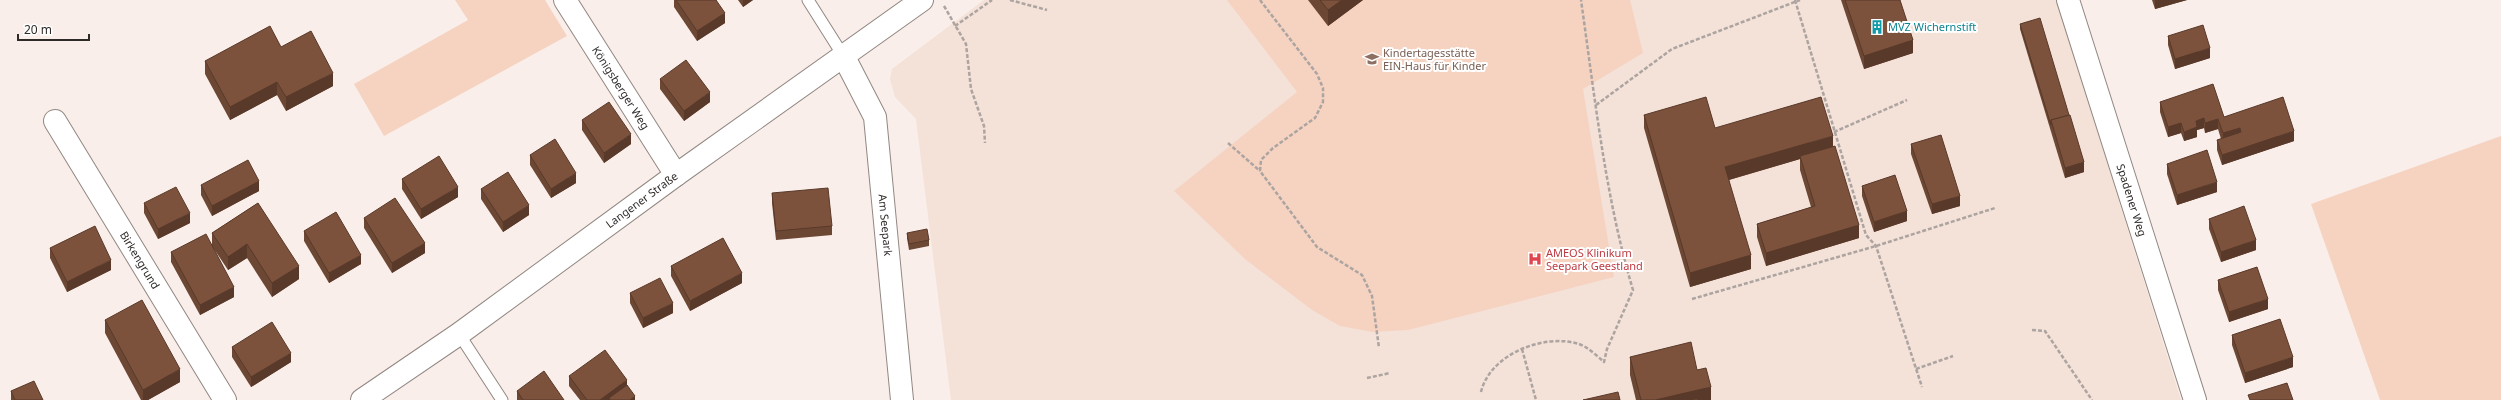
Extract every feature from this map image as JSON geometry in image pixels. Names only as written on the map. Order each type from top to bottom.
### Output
[{"type":"street","name":"Königsberger Weg","points":[[565,0],[676,175]]},
{"type":"street","name":"Langener Straße","points":[[362,400],[459,334],[676,175],[844,57],[922,0]]},
{"type":"street","name":"Spadener Weg","points":[[2068,0],[2195,400]]},
{"type":"street","name":"Am Seepark","points":[[844,57],[875,117],[902,400]]},
{"type":"street","name":"Birkengrund","points":[[55,121],[225,400]]},
{"type":"lane","points":[[808,0],[844,57]]},
{"type":"lane","points":[[459,334],[502,400]]},
{"type":"path","points":[[940,0],[966,44],[972,89],[984,126],[985,143]]},
{"type":"path","points":[[955,26],[992,0]]},
{"type":"path","points":[[1010,0],[1048,10]]},
{"type":"path","points":[[1260,0],[1317,74],[1323,88],[1323,102],[1315,118],[1273,148],[1261,160],[1260,171]]},
{"type":"path","points":[[1482,392],[1484,380],[1494,367],[1504,357],[1522,349],[1565,342],[1580,345],[1604,362],[1633,290],[1619,244],[1597,127],[1596,105],[1581,0]]},
{"type":"path","points":[[1596,105],[1672,49],[1800,0]]},
{"type":"path","points":[[1796,1],[1866,235],[1876,246],[1922,387]]},
{"type":"path","points":[[1834,132],[1907,100]]},
{"type":"path","points":[[1228,143],[1260,171],[1317,247],[1362,276],[1372,296],[1379,348]]},
{"type":"path","points":[[1692,299],[1876,246],[1995,208]]},
{"type":"path","points":[[2032,330],[2044,331],[2092,400]]},
{"type":"path","points":[[1522,349],[1536,400]]},
{"type":"path","points":[[1916,369],[1953,356]]},
{"type":"path","points":[[1367,378],[1390,373]]},
{"type":"shaded area","points":[[455,0],[545,0],[567,36],[384,136],[354,84],[468,20]]},
{"type":"shaded area","name":"AMEOS Klinikum Seepark Geestland","points":[[984,0],[2056,0],[2181,400],[951,400],[916,119],[895,97],[890,79],[892,69]]},
{"type":"shaded area","points":[[1227,0],[1630,0],[1643,53],[1583,89],[1614,277],[1408,330],[1372,332],[1340,326],[1312,310],[1245,259],[1174,191],[1297,92]]},
{"type":"shaded area","points":[[2501,136],[2501,400],[2380,400],[2311,204]]},
{"type":"building","points":[[676,0],[716,0],[725,13],[697,31]]},
{"type":"building","points":[[1320,0],[1342,0],[1328,10]]},
{"type":"building","name":"MVZ Wichernstift","points":[[1845,0],[1900,0],[1913,40],[1864,56]]},
{"type":"building","points":[[2040,18],[2069,115],[2051,120],[2051,125],[2020,24]]},
{"type":"building","points":[[2203,25],[2210,48],[2175,59],[2168,36]]},
{"type":"building","points":[[270,26],[281,47],[311,31],[333,73],[286,97],[277,82],[230,107],[205,61]]},
{"type":"building","points":[[686,60],[710,92],[684,111],[660,79]]},
{"type":"building","points":[[2213,84],[2224,117],[2283,97],[2294,131],[2222,155],[2217,140],[2241,132],[2240,128],[2223,133],[2218,119],[2205,123],[2204,118],[2196,121],[2197,127],[2184,132],[2181,123],[2168,127],[2160,102]]},
{"type":"building","points":[[1706,97],[1715,128],[1821,97],[1833,136],[1725,167],[1751,255],[1690,273],[1644,115]]},
{"type":"building","points":[[609,102],[631,134],[604,153],[582,120]]},
{"type":"building","points":[[2070,115],[2084,162],[2065,168],[2051,120]]},
{"type":"building","points":[[1941,135],[1960,196],[1932,204],[1911,144]]},
{"type":"building","points":[[555,139],[576,173],[551,189],[530,155]]},
{"type":"building","points":[[1835,146],[1859,225],[1766,253],[1757,224],[1815,206],[1800,156]]},
{"type":"building","points":[[2207,150],[2217,182],[2177,195],[2167,164]]},
{"type":"building","points":[[439,156],[458,187],[421,209],[402,179]]},
{"type":"building","points":[[248,160],[259,181],[212,206],[201,185]]},
{"type":"building","points":[[508,172],[529,205],[503,222],[481,189]]},
{"type":"building","points":[[1895,175],[1907,211],[1874,222],[1862,186]]},
{"type":"building","points":[[176,187],[190,213],[158,229],[144,203]]},
{"type":"building","points":[[828,188],[832,226],[776,231],[772,193]]},
{"type":"building","points":[[395,198],[425,243],[392,263],[364,218]]},
{"type":"building","points":[[258,203],[299,266],[272,283],[247,244],[228,257],[212,233]]},
{"type":"building","points":[[2244,206],[2256,240],[2221,252],[2209,219]]},
{"type":"building","points":[[336,212],[361,255],[329,273],[304,231]]},
{"type":"building","points":[[95,226],[111,260],[67,282],[50,248]]},
{"type":"building","points":[[927,229],[929,240],[909,244],[907,233]]},
{"type":"building","points":[[206,234],[234,287],[200,305],[171,252]]},
{"type":"building","points":[[723,238],[742,273],[690,301],[671,266]]},
{"type":"building","points":[[2257,267],[2268,299],[2229,312],[2218,280]]},
{"type":"building","points":[[660,278],[673,303],[643,318],[630,293]]},
{"type":"building","points":[[142,300],[180,369],[143,390],[105,320]]},
{"type":"building","points":[[2280,319],[2293,357],[2245,373],[2232,335]]},
{"type":"building","points":[[272,322],[291,353],[251,377],[232,347]]},
{"type":"building","points":[[1691,342],[1697,370],[1706,368],[1711,387],[1655,400],[1641,400],[1630,357]]},
{"type":"building","points":[[605,350],[627,380],[600,400],[587,400],[569,376]]},
{"type":"building","points":[[544,371],[564,400],[523,400],[517,391]]},
{"type":"building","points":[[34,381],[43,400],[15,400],[11,391]]},
{"type":"building","points":[[2287,383],[2293,400],[2250,400],[2248,395]]},
{"type":"building","points":[[627,385],[635,396],[630,400],[610,400],[609,398]]},
{"type":"building","points":[[1618,392],[1620,400],[1583,400]]},
{"type":"place","name":"MVZ Wichernstift","points":[[1877,27]]},
{"type":"place","name":"Kindertagesstätte EIN-Haus für Kinder","points":[[1372,59]]},
{"type":"place","name":"AMEOS Klinikum Seepark Geestland","points":[[1535,259]]}]
